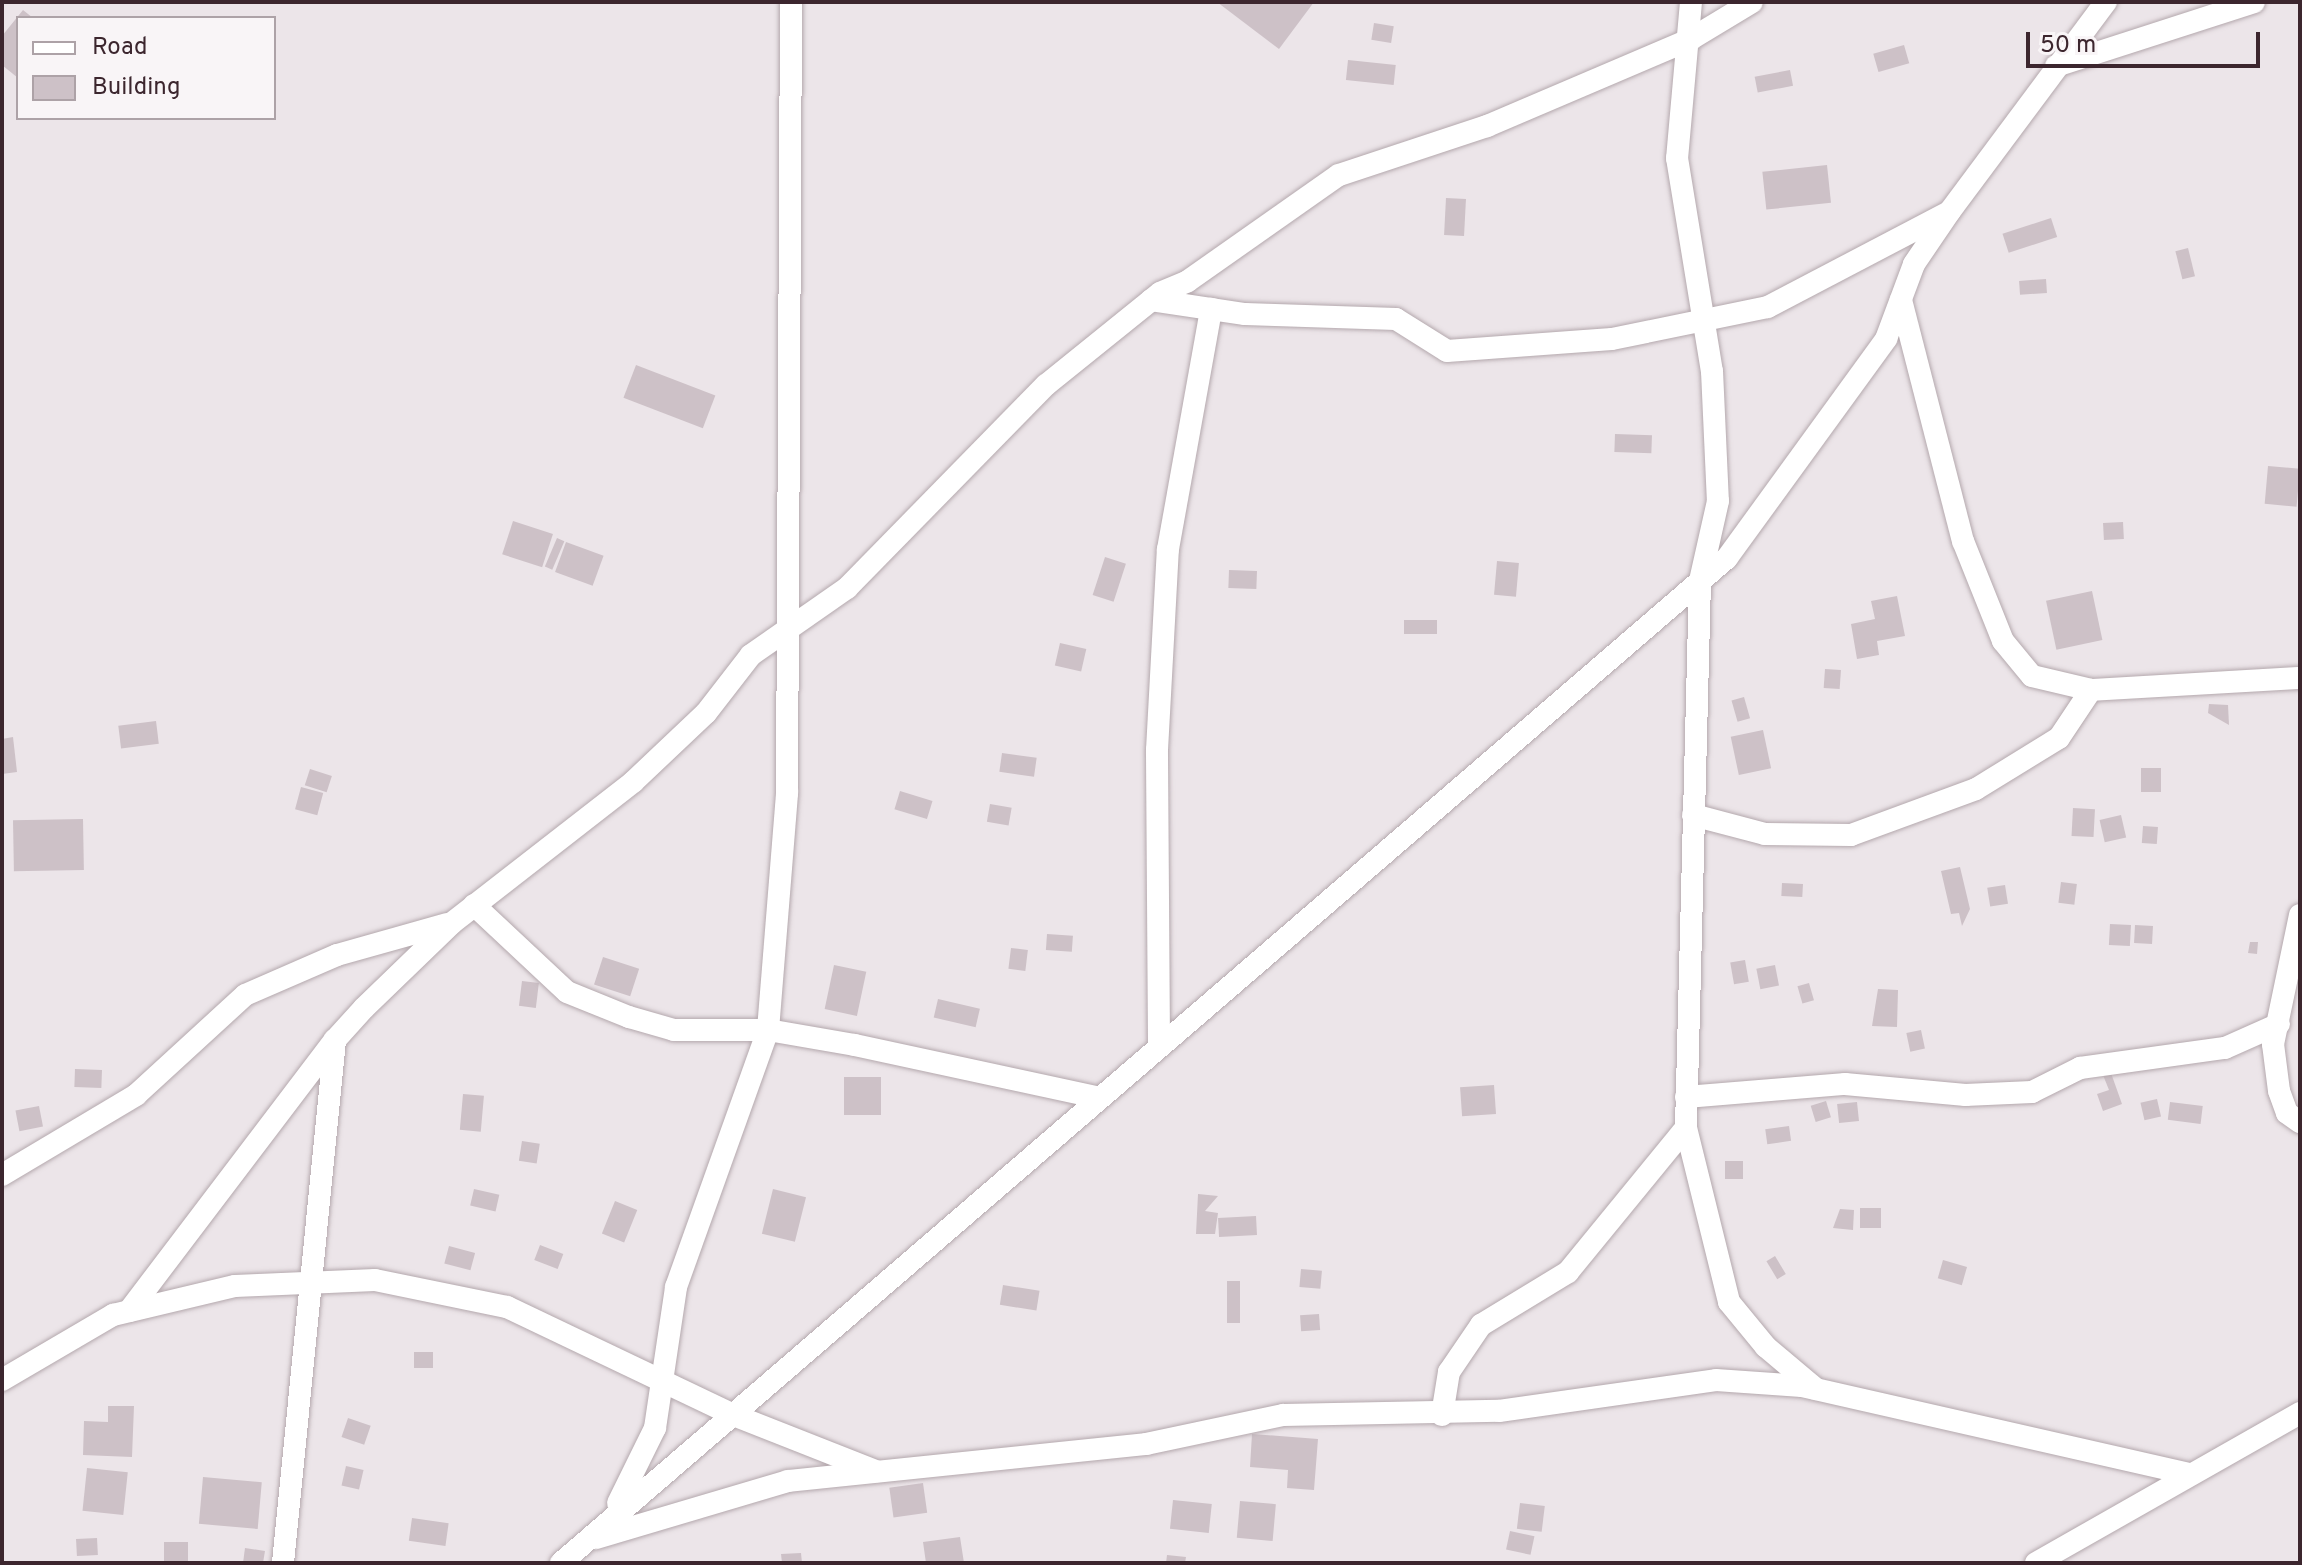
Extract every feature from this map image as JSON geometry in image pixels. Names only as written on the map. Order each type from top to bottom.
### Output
[{"type":"street","points":[[587,1541],[631,1488],[655,1428],[676,1287],[768,1030],[787,793],[784,629],[791,2]]},
{"type":"street","points":[[1691,2],[1691,39],[1677,158],[1705,324],[1718,501],[1700,581],[1686,1128],[1729,1302],[1766,1347],[1817,1390]]},
{"type":"street","points":[[129,1311],[335,1040],[452,923],[633,782],[784,629],[847,588],[1046,385],[1151,300],[1339,175],[1487,126],[1691,39],[1752,2]]},
{"type":"street","points":[[561,1563],[1095,1097],[1727,558],[1886,339],[1914,264],[1950,211],[2106,2]]},
{"type":"street","points":[[2055,67],[2254,2]]},
{"type":"street","points":[[1151,300],[1211,309],[1396,319],[1447,351],[1705,324],[1768,307],[1950,211]]},
{"type":"street","points":[[1901,300],[1963,541],[2003,641],[2032,676],[2091,690],[2300,678]]},
{"type":"street","points":[[1159,1042],[1157,750],[1168,549],[1211,309]]},
{"type":"street","points":[[1693,815],[1765,834],[1851,835],[1976,789],[2059,738],[2091,690]]},
{"type":"street","points":[[474,905],[567,992],[674,1030],[768,1030],[1095,1097]]},
{"type":"street","points":[[2300,915],[2273,1044],[2279,1091],[2300,1122]]},
{"type":"street","points":[[2,1175],[136,1095],[245,995],[337,955],[452,923]]},
{"type":"street","points":[[1686,1097],[1845,1084],[1965,1095],[2032,1092],[2080,1068],[2225,1048],[2279,1024]]},
{"type":"street","points":[[283,1563],[315,1285],[335,1040]]},
{"type":"street","points":[[1442,1415],[1449,1372],[1481,1325],[1568,1272],[1686,1128]]},
{"type":"street","points":[[2,1380],[129,1311],[235,1286],[315,1285],[375,1280],[507,1307],[731,1414],[881,1473]]},
{"type":"street","points":[[587,1541],[788,1481],[1146,1444],[1283,1415],[1442,1415],[1716,1380],[1817,1390],[2189,1474]]},
{"type":"street","points":[[2036,1563],[2173,1490],[2189,1474],[2300,1413]]},
{"type":"building","points":[[1217,2],[1314,2],[1279,49]]},
{"type":"building","points":[[16,19],[16,76],[2,65],[2,36]]},
{"type":"building","points":[[1374,23],[1394,26],[1391,43],[1371,40]]},
{"type":"building","points":[[1904,45],[1909,63],[1878,72],[1873,54]]},
{"type":"building","points":[[1348,60],[1396,65],[1394,85],[1346,80]]},
{"type":"building","points":[[1790,70],[1793,86],[1758,93],[1755,77]]},
{"type":"building","points":[[1827,165],[1831,203],[1766,210],[1762,172]]},
{"type":"building","points":[[1446,198],[1466,199],[1464,236],[1444,235]]},
{"type":"building","points":[[2051,218],[2057,237],[2009,253],[2002,234]]},
{"type":"building","points":[[2188,248],[2195,276],[2182,279],[2175,251]]},
{"type":"building","points":[[2046,279],[2047,293],[2020,295],[2019,281]]},
{"type":"building","points":[[636,365],[715,395],[703,428],[623,398]]},
{"type":"building","points":[[1615,434],[1652,435],[1651,453],[1614,452]]},
{"type":"building","points":[[2268,466],[2300,469],[2297,507],[2265,504]]},
{"type":"building","points":[[513,521],[553,534],[542,567],[502,554]]},
{"type":"building","points":[[2123,522],[2124,539],[2104,540],[2103,523]]},
{"type":"building","points":[[557,538],[564,541],[552,570],[545,567]]},
{"type":"building","points":[[566,542],[604,556],[593,586],[555,572]]},
{"type":"building","points":[[1105,557],[1126,564],[1114,602],[1093,595]]},
{"type":"building","points":[[1497,561],[1519,563],[1516,597],[1494,595]]},
{"type":"building","points":[[1229,570],[1257,571],[1256,589],[1228,588]]},
{"type":"building","points":[[2092,591],[2102,640],[2056,650],[2046,601]]},
{"type":"building","points":[[1897,596],[1905,636],[1877,641],[1879,655],[1857,659],[1851,624],[1875,619],[1871,601]]},
{"type":"building","points":[[1404,620],[1437,620],[1437,634],[1404,634]]},
{"type":"building","points":[[1060,643],[1086,649],[1081,671],[1055,665]]},
{"type":"building","points":[[1825,669],[1841,670],[1840,689],[1824,688]]},
{"type":"building","points":[[1744,697],[1750,718],[1738,722],[1732,701]]},
{"type":"building","points":[[2209,704],[2228,705],[2229,725],[2208,713]]},
{"type":"building","points":[[156,721],[159,744],[121,748],[118,726]]},
{"type":"building","points":[[1763,730],[1771,768],[1739,775],[1731,737]]},
{"type":"building","points":[[13,737],[17,772],[2,774],[2,739]]},
{"type":"building","points":[[1002,753],[1037,758],[1034,777],[999,772]]},
{"type":"building","points":[[2141,768],[2161,768],[2161,792],[2141,792]]},
{"type":"building","points":[[310,769],[332,776],[327,792],[305,785]]},
{"type":"building","points":[[301,787],[323,793],[317,815],[295,809]]},
{"type":"building","points":[[900,791],[933,801],[927,819],[894,809]]},
{"type":"building","points":[[990,804],[1012,808],[1009,826],[987,822]]},
{"type":"building","points":[[2073,808],[2095,809],[2094,837],[2072,836]]},
{"type":"building","points":[[2121,815],[2126,837],[2105,842],[2100,820]]},
{"type":"building","points":[[83,819],[84,870],[14,871],[13,820]]},
{"type":"building","points":[[2143,826],[2158,827],[2157,844],[2142,843]]},
{"type":"building","points":[[1960,867],[1970,909],[1962,926],[1959,913],[1951,914],[1941,871]]},
{"type":"building","points":[[2061,882],[2077,884],[2074,905],[2058,903]]},
{"type":"building","points":[[1782,883],[1803,884],[1802,897],[1781,896]]},
{"type":"building","points":[[2005,885],[2008,904],[1990,907],[1987,888]]},
{"type":"building","points":[[2110,924],[2131,925],[2130,946],[2109,945]]},
{"type":"building","points":[[2135,925],[2153,926],[2152,944],[2134,943]]},
{"type":"building","points":[[1047,934],[1073,936],[1072,952],[1046,950]]},
{"type":"building","points":[[2250,942],[2258,942],[2257,954],[2248,953]]},
{"type":"building","points":[[1011,948],[1028,950],[1025,971],[1008,969]]},
{"type":"building","points":[[603,957],[639,969],[630,996],[594,985]]},
{"type":"building","points":[[1745,960],[1749,982],[1734,984],[1730,963]]},
{"type":"building","points":[[834,965],[866,972],[857,1016],[825,1009]]},
{"type":"building","points":[[1775,965],[1779,986],[1760,989],[1756,969]]},
{"type":"building","points":[[522,981],[539,983],[536,1008],[519,1006]]},
{"type":"building","points":[[1809,983],[1814,1000],[1802,1004],[1797,986]]},
{"type":"building","points":[[1878,989],[1898,990],[1897,1027],[1872,1026]]},
{"type":"building","points":[[938,999],[980,1009],[976,1027],[934,1018]]},
{"type":"building","points":[[1921,1030],[1925,1049],[1910,1052],[1906,1033]]},
{"type":"building","points":[[75,1069],[102,1070],[101,1088],[74,1087]]},
{"type":"building","points":[[2111,1073],[2122,1104],[2103,1111],[2097,1094],[2109,1090],[2103,1075]]},
{"type":"building","points":[[844,1077],[881,1077],[881,1115],[844,1115]]},
{"type":"building","points":[[1494,1085],[1496,1114],[1462,1116],[1460,1087]]},
{"type":"building","points":[[463,1094],[484,1096],[481,1132],[460,1130]]},
{"type":"building","points":[[2157,1099],[2161,1117],[2144,1120],[2140,1103]]},
{"type":"building","points":[[1826,1101],[1831,1117],[1816,1122],[1811,1106]]},
{"type":"building","points":[[1857,1102],[1859,1121],[1839,1123],[1837,1104]]},
{"type":"building","points":[[2170,1102],[2203,1106],[2201,1124],[2168,1120]]},
{"type":"building","points":[[39,1106],[43,1127],[19,1131],[15,1111]]},
{"type":"building","points":[[1789,1126],[1791,1141],[1767,1144],[1765,1129]]},
{"type":"building","points":[[522,1141],[540,1144],[537,1164],[519,1161]]},
{"type":"building","points":[[1725,1161],[1743,1161],[1743,1179],[1725,1179]]},
{"type":"building","points":[[474,1189],[499,1195],[496,1211],[470,1206]]},
{"type":"building","points":[[773,1189],[806,1197],[795,1242],[762,1234]]},
{"type":"building","points":[[1198,1194],[1218,1196],[1205,1211],[1218,1213],[1215,1234],[1196,1234]]},
{"type":"building","points":[[615,1201],[637,1210],[624,1242],[602,1233]]},
{"type":"building","points":[[1860,1208],[1881,1208],[1881,1228],[1860,1228]]},
{"type":"building","points":[[1840,1209],[1854,1210],[1853,1230],[1833,1228]]},
{"type":"building","points":[[1256,1216],[1257,1235],[1219,1237],[1218,1218]]},
{"type":"building","points":[[540,1245],[563,1254],[558,1269],[534,1260]]},
{"type":"building","points":[[449,1246],[475,1253],[470,1270],[444,1263]]},
{"type":"building","points":[[1775,1256],[1786,1274],[1777,1279],[1766,1261]]},
{"type":"building","points":[[1943,1260],[1967,1267],[1962,1285],[1938,1278]]},
{"type":"building","points":[[1301,1269],[1322,1271],[1320,1289],[1299,1287]]},
{"type":"building","points":[[1227,1281],[1240,1281],[1240,1323],[1227,1323]]},
{"type":"building","points":[[1003,1285],[1040,1291],[1036,1311],[1000,1305]]},
{"type":"building","points":[[1319,1314],[1320,1330],[1301,1331],[1300,1315]]},
{"type":"building","points":[[414,1352],[433,1352],[433,1368],[414,1368]]},
{"type":"building","points":[[108,1406],[134,1406],[132,1457],[83,1455],[84,1421],[108,1422]]},
{"type":"building","points":[[348,1418],[371,1426],[364,1445],[341,1437]]},
{"type":"building","points":[[1252,1434],[1318,1439],[1314,1490],[1287,1488],[1288,1470],[1250,1467]]},
{"type":"building","points":[[346,1466],[364,1470],[359,1490],[342,1485]]},
{"type":"building","points":[[87,1468],[128,1472],[123,1515],[83,1511]]},
{"type":"building","points":[[203,1477],[262,1482],[258,1529],[199,1524]]},
{"type":"building","points":[[923,1483],[927,1513],[894,1517],[889,1488]]},
{"type":"building","points":[[1173,1500],[1212,1504],[1209,1533],[1170,1529]]},
{"type":"building","points":[[1240,1501],[1276,1504],[1273,1541],[1237,1538]]},
{"type":"building","points":[[1520,1503],[1545,1506],[1542,1532],[1517,1529]]},
{"type":"building","points":[[412,1518],[449,1523],[445,1546],[409,1541]]},
{"type":"building","points":[[1510,1531],[1534,1536],[1531,1555],[1506,1550]]},
{"type":"building","points":[[960,1537],[964,1563],[926,1563],[923,1542]]},
{"type":"building","points":[[97,1538],[98,1555],[77,1556],[76,1539]]},
{"type":"building","points":[[164,1542],[188,1542],[188,1563],[164,1563]]},
{"type":"building","points":[[245,1548],[265,1551],[263,1563],[243,1563]]},
{"type":"building","points":[[801,1553],[802,1563],[782,1563],[781,1554]]},
{"type":"building","points":[[1167,1555],[1186,1557],[1185,1563],[1166,1563]]}]
